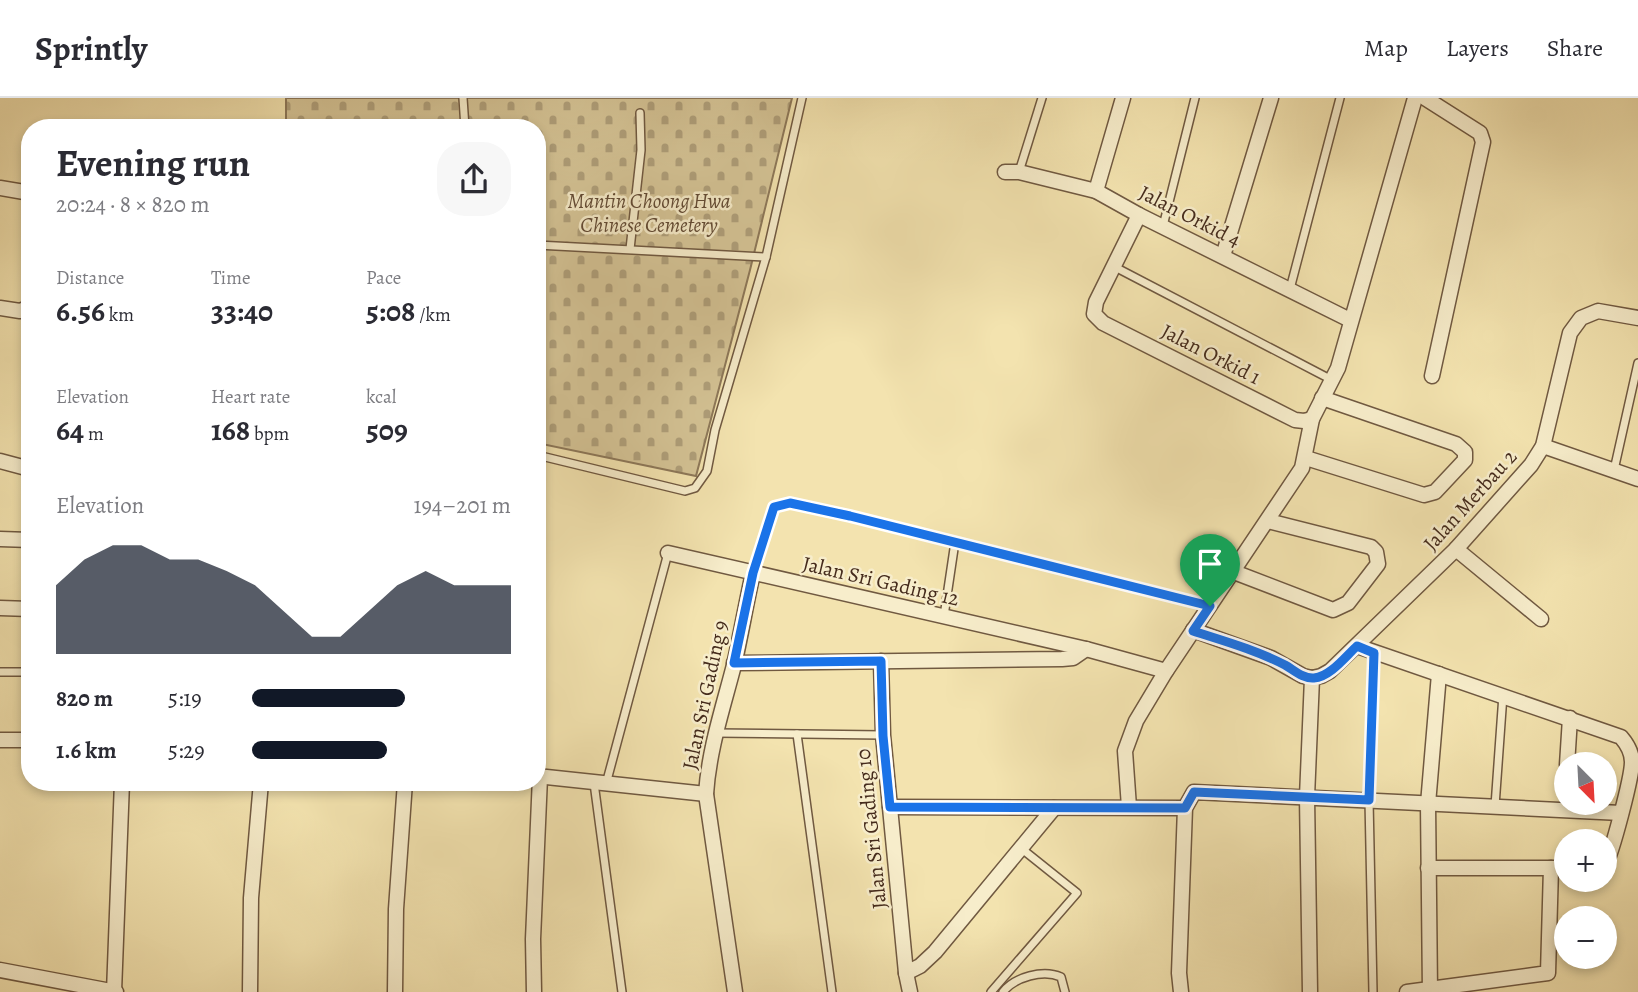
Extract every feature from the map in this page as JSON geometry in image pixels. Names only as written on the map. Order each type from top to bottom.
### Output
[{"type":"street","points":[[1096,191],[1123,98]]},
{"type":"street","points":[[1223,256],[1270,98]]},
{"type":"street","points":[[1129,807],[1125,751],[1136,721],[1166,671],[1290,488],[1306,458],[1312,419],[1333,380],[1415,98]]},
{"type":"street","points":[[1425,98],[1480,133],[1483,142],[1432,376]]},
{"type":"street","name":"Jalan Orkid 4","points":[[1012,172],[1096,191],[1350,320]]},
{"type":"street","points":[[0,188],[21,192]]},
{"type":"street","points":[[1112,265],[1139,215]]},
{"type":"street","name":"Jalan Orkid 1","points":[[1112,265],[1096,302],[1094,314],[1103,323],[1295,420],[1312,419]]},
{"type":"street","points":[[0,308],[21,309]]},
{"type":"street","name":"Jalan Merbau 2","points":[[1312,678],[1330,671],[1357,646],[1456,549],[1514,487],[1543,446],[1570,333],[1581,318],[1598,311],[1638,318]]},
{"type":"street","points":[[1306,458],[1424,495],[1435,492],[1465,460],[1465,452],[1456,444],[1322,398]]},
{"type":"street","points":[[1543,446],[1638,479]]},
{"type":"street","points":[[0,461],[21,467]]},
{"type":"street","points":[[1234,572],[1333,610],[1348,603],[1378,564],[1376,552],[1371,547],[1268,521]]},
{"type":"street","points":[[0,539],[21,540]]},
{"type":"street","points":[[1456,549],[1541,619]]},
{"type":"street","name":"Jalan Sri Gading 12","points":[[668,553],[1086,649],[1166,671]]},
{"type":"street","name":"Jalan Sri Gading 9","points":[[735,992],[706,793],[715,733],[734,663],[753,573]]},
{"type":"street","points":[[0,608],[21,609]]},
{"type":"street","points":[[1193,631],[1270,658],[1312,678],[1307,796],[1310,992]]},
{"type":"street","points":[[1357,646],[1503,694],[1620,737],[1629,746],[1632,761],[1615,829]]},
{"type":"street","points":[[734,663],[1062,659],[1073,658],[1086,649]]},
{"type":"street","name":"Jalan Sri Gading 10","points":[[881,661],[883,736],[910,992]]},
{"type":"street","points":[[1430,990],[1428,804],[1438,674]]},
{"type":"street","points":[[1568,752],[1570,718]]},
{"type":"street","points":[[0,740],[21,740]]},
{"type":"street","points":[[546,778],[706,793]]},
{"type":"street","points":[[0,970],[115,992],[122,791]]},
{"type":"street","points":[[250,992],[251,898],[260,791]]},
{"type":"street","points":[[396,992],[396,909],[404,791]]},
{"type":"street","points":[[534,992],[533,939],[538,791]]},
{"type":"street","points":[[1181,992],[1179,972],[1185,808],[1194,792],[1620,813]]},
{"type":"street","points":[[890,807],[1185,808]]},
{"type":"street","points":[[906,973],[920,966],[935,952],[1054,808]]},
{"type":"street","points":[[1407,992],[1548,973],[1551,868],[1428,868]]},
{"type":"lane","points":[[463,98],[464,119]]},
{"type":"lane","points":[[546,456],[673,489],[685,491],[695,488],[707,471],[715,430],[766,257],[802,98]]},
{"type":"lane","points":[[1012,172],[1042,98]]},
{"type":"lane","points":[[1163,226],[1195,98]]},
{"type":"lane","points":[[1290,289],[1340,98]]},
{"type":"lane","points":[[630,249],[641,150],[640,113]]},
{"type":"lane","points":[[546,245],[766,257]]},
{"type":"lane","points":[[1112,265],[1333,380]]},
{"type":"lane","points":[[1615,470],[1638,363]]},
{"type":"lane","points":[[753,573],[774,507],[790,503],[1210,606]]},
{"type":"lane","points":[[944,617],[955,542]]},
{"type":"lane","points":[[622,992],[600,783],[668,553]]},
{"type":"lane","points":[[1373,992],[1369,800],[1374,653]]},
{"type":"lane","points":[[0,672],[21,672]]},
{"type":"lane","points":[[1495,806],[1503,694]]},
{"type":"lane","points":[[715,733],[883,736]]},
{"type":"lane","points":[[797,734],[832,992]]},
{"type":"lane","points":[[991,992],[1077,893],[1022,849]]},
{"type":"lane","points":[[1003,992],[1024,977],[1055,974],[1061,977],[1065,992]]},
{"type":"green space","name":"Mantin Choong Hwa Chinese Cemetery","points":[[286,98],[792,98],[696,476],[546,445],[546,119],[286,119]]},
{"type":"route","points":[[790,503],[1210,606],[1193,631],[1270,658],[1303,676],[1312,678],[1330,671],[1357,646],[1374,653],[1369,800],[1194,792],[1185,808],[890,807],[883,736],[881,661],[734,663],[753,573],[774,507],[790,503]]}]
